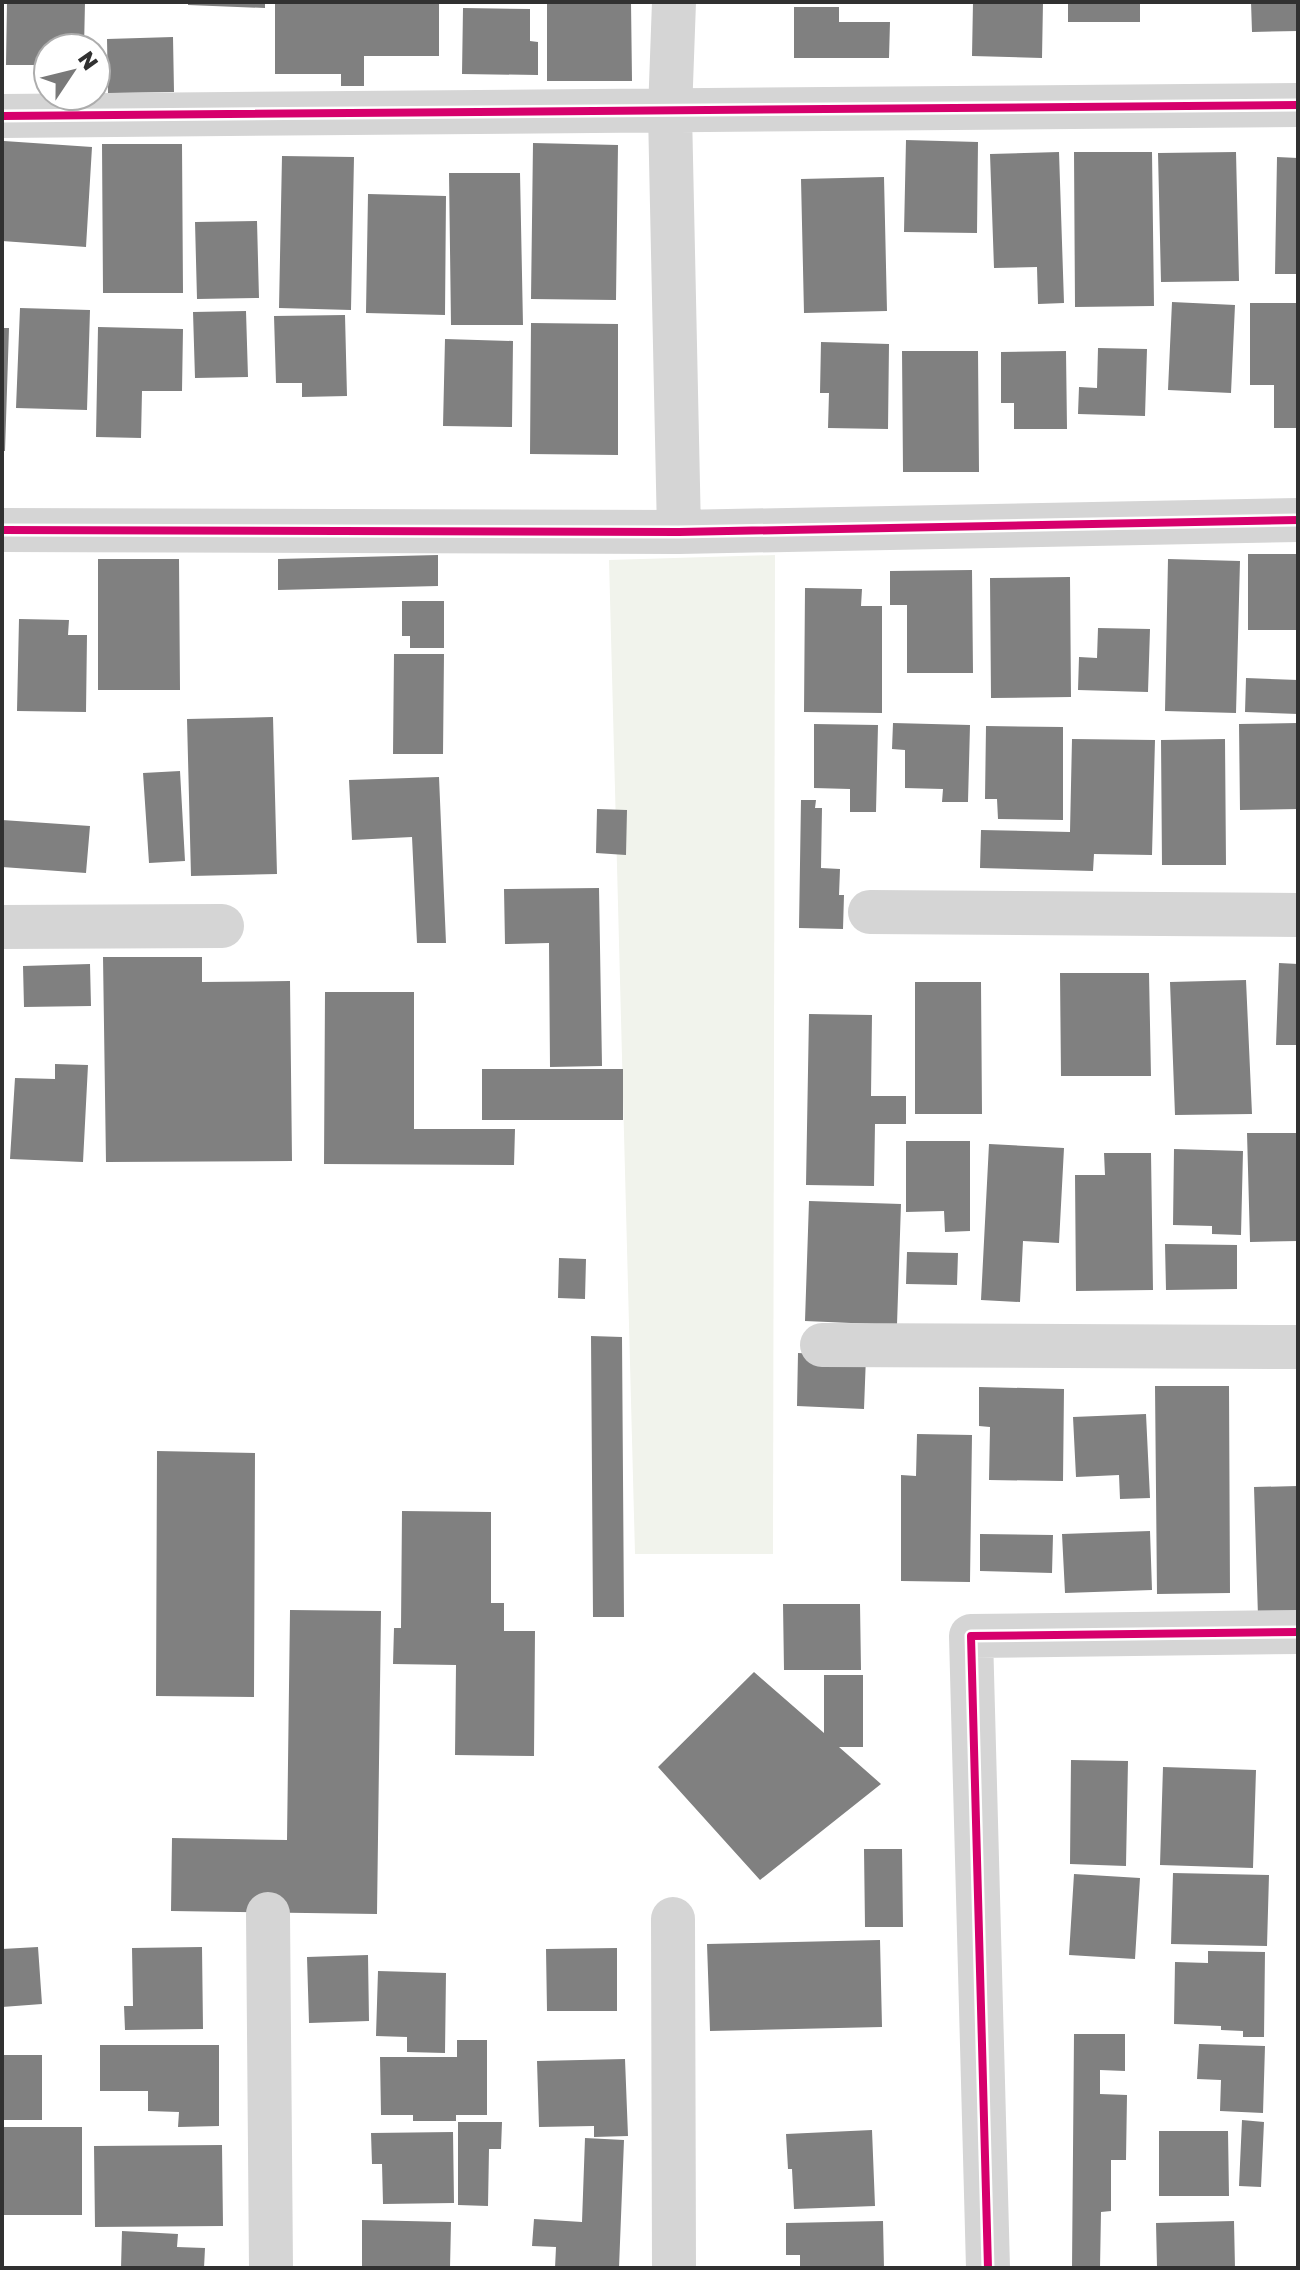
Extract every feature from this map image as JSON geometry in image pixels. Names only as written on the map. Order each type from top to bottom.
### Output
[{"type":"street","points":[[674,2],[670,112],[679,532]]},
{"type":"street","points":[[2,116],[1298,105]]},
{"type":"street","points":[[2,530],[679,532],[1298,520]]},
{"type":"street","points":[[870,912],[1298,915]]},
{"type":"street","points":[[2,927],[222,926]]},
{"type":"street","points":[[822,1345],[1298,1347]]},
{"type":"street","points":[[988,2268],[971,1636],[1298,1632]]},
{"type":"street","points":[[268,1914],[271,2268]]},
{"type":"street","points":[[673,1919],[674,2268]]},
{"type":"shaded area","points":[[775,555],[773,1554],[635,1554],[609,560]]},
{"type":"building","points":[[7,2],[85,2],[84,32],[32,32],[32,65],[6,65]]},
{"type":"building","points":[[188,2],[265,2],[265,8],[188,5]]},
{"type":"building","points":[[275,2],[439,2],[439,56],[364,56],[364,86],[341,86],[341,74],[275,74]]},
{"type":"building","points":[[547,2],[631,2],[632,81],[547,81]]},
{"type":"building","points":[[973,2],[1043,2],[1042,58],[972,56]]},
{"type":"building","points":[[1068,2],[1140,2],[1140,22],[1068,22]]},
{"type":"building","points":[[1251,2],[1298,2],[1298,31],[1252,32]]},
{"type":"building","points":[[794,7],[839,7],[839,22],[890,22],[889,58],[794,58]]},
{"type":"building","points":[[463,8],[530,9],[530,41],[538,42],[538,75],[462,74]]},
{"type":"building","points":[[173,37],[174,92],[112,93],[112,39]]},
{"type":"building","points":[[906,140],[978,142],[977,233],[904,232]]},
{"type":"building","points":[[4,141],[92,147],[86,247],[2,241]]},
{"type":"building","points":[[533,143],[618,145],[616,300],[531,299]]},
{"type":"building","points":[[102,144],[182,144],[183,293],[103,293]]},
{"type":"building","points":[[1059,152],[1064,303],[1038,304],[1037,267],[994,268],[990,154]]},
{"type":"building","points":[[1074,152],[1152,152],[1154,306],[1075,307]]},
{"type":"building","points":[[1236,152],[1239,281],[1161,282],[1158,153]]},
{"type":"building","points":[[282,156],[354,157],[351,310],[279,308]]},
{"type":"building","points":[[1277,157],[1298,158],[1298,274],[1275,274]]},
{"type":"building","points":[[449,173],[520,173],[523,325],[451,325]]},
{"type":"building","points":[[884,177],[887,311],[804,313],[801,179]]},
{"type":"building","points":[[368,194],[446,196],[445,315],[366,313]]},
{"type":"building","points":[[257,221],[259,298],[197,299],[195,222]]},
{"type":"building","points":[[1172,302],[1235,305],[1231,393],[1168,390]]},
{"type":"building","points":[[1250,303],[1298,303],[1298,428],[1274,428],[1274,385],[1250,385]]},
{"type":"building","points":[[20,308],[90,310],[87,410],[16,408]]},
{"type":"building","points":[[246,311],[248,377],[195,378],[193,312]]},
{"type":"building","points":[[345,315],[347,396],[302,397],[302,383],[276,383],[274,316]]},
{"type":"building","points":[[531,323],[618,324],[618,455],[530,454]]},
{"type":"building","points":[[98,327],[183,329],[182,391],[142,391],[141,438],[96,437]]},
{"type":"building","points":[[2,328],[9,328],[5,451],[2,451]]},
{"type":"building","points":[[445,339],[513,341],[512,427],[443,426]]},
{"type":"building","points":[[821,342],[889,344],[888,429],[828,428],[829,393],[820,393]]},
{"type":"building","points":[[1098,348],[1147,349],[1145,416],[1078,414],[1079,387],[1097,388]]},
{"type":"building","points":[[902,351],[978,351],[979,472],[903,472]]},
{"type":"building","points":[[1066,351],[1067,429],[1014,429],[1014,403],[1001,403],[1001,352]]},
{"type":"building","points":[[1248,554],[1298,554],[1298,630],[1248,630]]},
{"type":"building","points":[[438,555],[438,586],[278,590],[278,559]]},
{"type":"building","points":[[98,559],[179,559],[180,690],[98,690]]},
{"type":"building","points":[[1168,559],[1240,561],[1236,713],[1165,711]]},
{"type":"building","points":[[972,570],[973,673],[907,673],[907,605],[890,605],[890,571]]},
{"type":"building","points":[[1070,577],[1071,697],[991,698],[990,578]]},
{"type":"building","points":[[805,588],[862,589],[861,606],[882,606],[882,713],[804,712]]},
{"type":"building","points":[[402,601],[444,601],[444,648],[410,648],[410,636],[402,636]]},
{"type":"building","points":[[19,619],[69,620],[68,635],[87,635],[86,712],[17,711]]},
{"type":"building","points":[[1098,628],[1150,629],[1148,692],[1078,690],[1079,657],[1097,658]]},
{"type":"building","points":[[394,654],[444,654],[443,754],[393,754]]},
{"type":"building","points":[[1246,678],[1298,680],[1298,714],[1245,712]]},
{"type":"building","points":[[273,717],[277,874],[191,876],[187,719]]},
{"type":"building","points":[[893,723],[970,725],[968,802],[942,802],[943,789],[905,788],[905,750],[892,749]]},
{"type":"building","points":[[1298,723],[1298,809],[1240,810],[1239,724]]},
{"type":"building","points":[[814,724],[878,725],[876,812],[850,812],[850,789],[814,788]]},
{"type":"building","points":[[986,726],[1063,727],[1063,820],[998,819],[997,799],[985,799]]},
{"type":"building","points":[[1072,739],[1155,740],[1152,855],[1094,854],[1093,871],[980,868],[981,830],[1070,832]]},
{"type":"building","points":[[1225,739],[1226,865],[1162,865],[1161,740]]},
{"type":"building","points":[[180,771],[185,861],[149,863],[143,773]]},
{"type":"building","points":[[439,777],[446,943],[417,943],[412,837],[352,840],[349,780]]},
{"type":"building","points":[[801,800],[816,800],[815,808],[822,808],[821,868],[840,869],[839,895],[844,895],[843,929],[799,928]]},
{"type":"building","points":[[597,809],[627,810],[626,855],[596,853]]},
{"type":"building","points":[[2,820],[90,826],[86,873],[2,867]]},
{"type":"building","points":[[599,888],[602,1066],[550,1067],[549,943],[505,944],[504,889]]},
{"type":"building","points":[[103,957],[202,957],[202,982],[290,981],[292,1161],[106,1162]]},
{"type":"building","points":[[1279,963],[1298,964],[1298,1045],[1276,1045]]},
{"type":"building","points":[[90,964],[91,1006],[24,1007],[23,966]]},
{"type":"building","points":[[1060,973],[1149,973],[1151,1076],[1061,1076]]},
{"type":"building","points":[[1246,980],[1252,1114],[1175,1115],[1170,982]]},
{"type":"building","points":[[915,982],[981,982],[982,1114],[915,1114]]},
{"type":"building","points":[[325,992],[414,992],[414,1129],[515,1129],[514,1165],[324,1164]]},
{"type":"building","points":[[809,1014],[872,1015],[871,1096],[906,1096],[906,1124],[875,1124],[874,1186],[806,1185]]},
{"type":"building","points":[[55,1064],[88,1065],[83,1162],[10,1159],[15,1078],[55,1079]]},
{"type":"building","points":[[482,1069],[623,1069],[623,1120],[482,1120]]},
{"type":"building","points":[[1247,1133],[1298,1133],[1298,1241],[1250,1242]]},
{"type":"building","points":[[906,1141],[970,1141],[970,1231],[945,1232],[944,1211],[906,1212]]},
{"type":"building","points":[[989,1144],[1064,1148],[1059,1243],[1023,1241],[1020,1302],[981,1300]]},
{"type":"building","points":[[1174,1149],[1243,1151],[1241,1235],[1212,1234],[1212,1226],[1173,1225]]},
{"type":"building","points":[[1104,1153],[1151,1153],[1153,1290],[1076,1291],[1075,1175],[1105,1175]]},
{"type":"building","points":[[809,1201],[901,1204],[897,1325],[805,1321]]},
{"type":"building","points":[[1165,1244],[1237,1245],[1237,1289],[1166,1290]]},
{"type":"building","points":[[907,1252],[958,1253],[957,1285],[906,1284]]},
{"type":"building","points":[[559,1258],[586,1259],[585,1299],[558,1298]]},
{"type":"building","points":[[591,1336],[622,1337],[624,1617],[593,1617]]},
{"type":"building","points":[[798,1353],[866,1356],[864,1409],[797,1406]]},
{"type":"building","points":[[1155,1386],[1229,1386],[1230,1593],[1157,1594]]},
{"type":"building","points":[[979,1387],[1064,1389],[1063,1481],[989,1480],[990,1427],[979,1426]]},
{"type":"building","points":[[1146,1414],[1150,1498],[1120,1499],[1119,1475],[1076,1477],[1073,1417]]},
{"type":"building","points":[[917,1434],[972,1435],[970,1582],[901,1581],[901,1475],[916,1476]]},
{"type":"building","points":[[157,1451],[255,1453],[254,1697],[156,1696]]},
{"type":"building","points":[[1298,1486],[1298,1615],[1258,1616],[1254,1487]]},
{"type":"building","points":[[402,1511],[491,1512],[491,1603],[504,1603],[504,1631],[535,1631],[534,1756],[455,1755],[456,1665],[393,1664],[394,1628],[401,1628]]},
{"type":"building","points":[[1150,1531],[1152,1590],[1065,1593],[1062,1534]]},
{"type":"building","points":[[980,1534],[1053,1535],[1052,1573],[980,1571]]},
{"type":"building","points":[[783,1604],[860,1604],[861,1670],[784,1670]]},
{"type":"building","points":[[290,1610],[381,1611],[377,1914],[171,1911],[172,1838],[287,1840]]},
{"type":"building","points":[[754,1672],[824,1733],[824,1675],[863,1675],[863,1747],[839,1747],[881,1784],[760,1880],[658,1767]]},
{"type":"building","points":[[1071,1760],[1128,1761],[1126,1866],[1070,1864]]},
{"type":"building","points":[[1163,1767],[1256,1770],[1253,1868],[1160,1865]]},
{"type":"building","points":[[864,1849],[902,1849],[903,1927],[865,1927]]},
{"type":"building","points":[[1173,1873],[1269,1875],[1267,1946],[1171,1944]]},
{"type":"building","points":[[1074,1874],[1140,1878],[1135,1959],[1069,1955]]},
{"type":"building","points":[[880,1940],[882,2027],[710,2031],[707,1944]]},
{"type":"building","points":[[38,1947],[42,2004],[2,2007],[2,1949]]},
{"type":"building","points":[[202,1947],[203,2029],[125,2030],[124,2006],[133,2006],[132,1948]]},
{"type":"building","points":[[617,1948],[617,2011],[547,2011],[546,1949]]},
{"type":"building","points":[[1208,1951],[1265,1952],[1264,2037],[1243,2037],[1243,2031],[1221,2030],[1221,2026],[1174,2024],[1175,1962],[1208,1963]]},
{"type":"building","points":[[368,1955],[369,2021],[309,2023],[307,1957]]},
{"type":"building","points":[[378,1971],[446,1973],[445,2053],[407,2052],[407,2037],[376,2036]]},
{"type":"building","points":[[1074,2034],[1125,2034],[1125,2071],[1100,2070],[1100,2094],[1127,2095],[1126,2160],[1111,2160],[1111,2211],[1101,2212],[1100,2268],[1072,2268]]},
{"type":"building","points":[[457,2040],[487,2040],[487,2115],[456,2115],[456,2121],[413,2121],[413,2115],[381,2115],[380,2057],[457,2057]]},
{"type":"building","points":[[1199,2044],[1265,2046],[1263,2113],[1220,2111],[1221,2080],[1197,2079]]},
{"type":"building","points":[[100,2045],[219,2045],[219,2126],[178,2127],[179,2112],[148,2111],[148,2091],[100,2091]]},
{"type":"building","points":[[2,2055],[42,2055],[42,2120],[2,2120]]},
{"type":"building","points":[[625,2059],[628,2136],[594,2137],[594,2126],[539,2127],[537,2061]]},
{"type":"building","points":[[1242,2120],[1264,2122],[1261,2187],[1239,2186]]},
{"type":"building","points":[[458,2122],[502,2122],[501,2149],[489,2149],[488,2206],[458,2205]]},
{"type":"building","points":[[2,2127],[82,2127],[82,2215],[2,2215]]},
{"type":"building","points":[[872,2130],[875,2206],[794,2209],[786,2134]]},
{"type":"building","points":[[1159,2131],[1228,2131],[1229,2196],[1159,2196]]},
{"type":"building","points":[[453,2132],[454,2203],[383,2204],[382,2164],[372,2164],[371,2133]]},
{"type":"building","points":[[585,2138],[624,2140],[619,2268],[555,2268],[556,2247],[532,2246],[534,2219],[582,2222]]},
{"type":"building","points":[[222,2145],[223,2226],[95,2227],[94,2146]]},
{"type":"building","points":[[362,2220],[451,2222],[450,2268],[362,2268]]},
{"type":"building","points":[[883,2221],[884,2268],[800,2268],[800,2255],[786,2255],[786,2223]]},
{"type":"building","points":[[1234,2221],[1235,2268],[1157,2267],[1156,2223]]},
{"type":"building","points":[[122,2231],[178,2234],[177,2247],[205,2248],[204,2268],[121,2268]]},
{"type":"cycle path","points":[[2,116],[1298,105]]},
{"type":"cycle path","points":[[2,530],[679,532],[1298,520]]},
{"type":"cycle path","points":[[988,2268],[971,1636],[1298,1632]]}]
